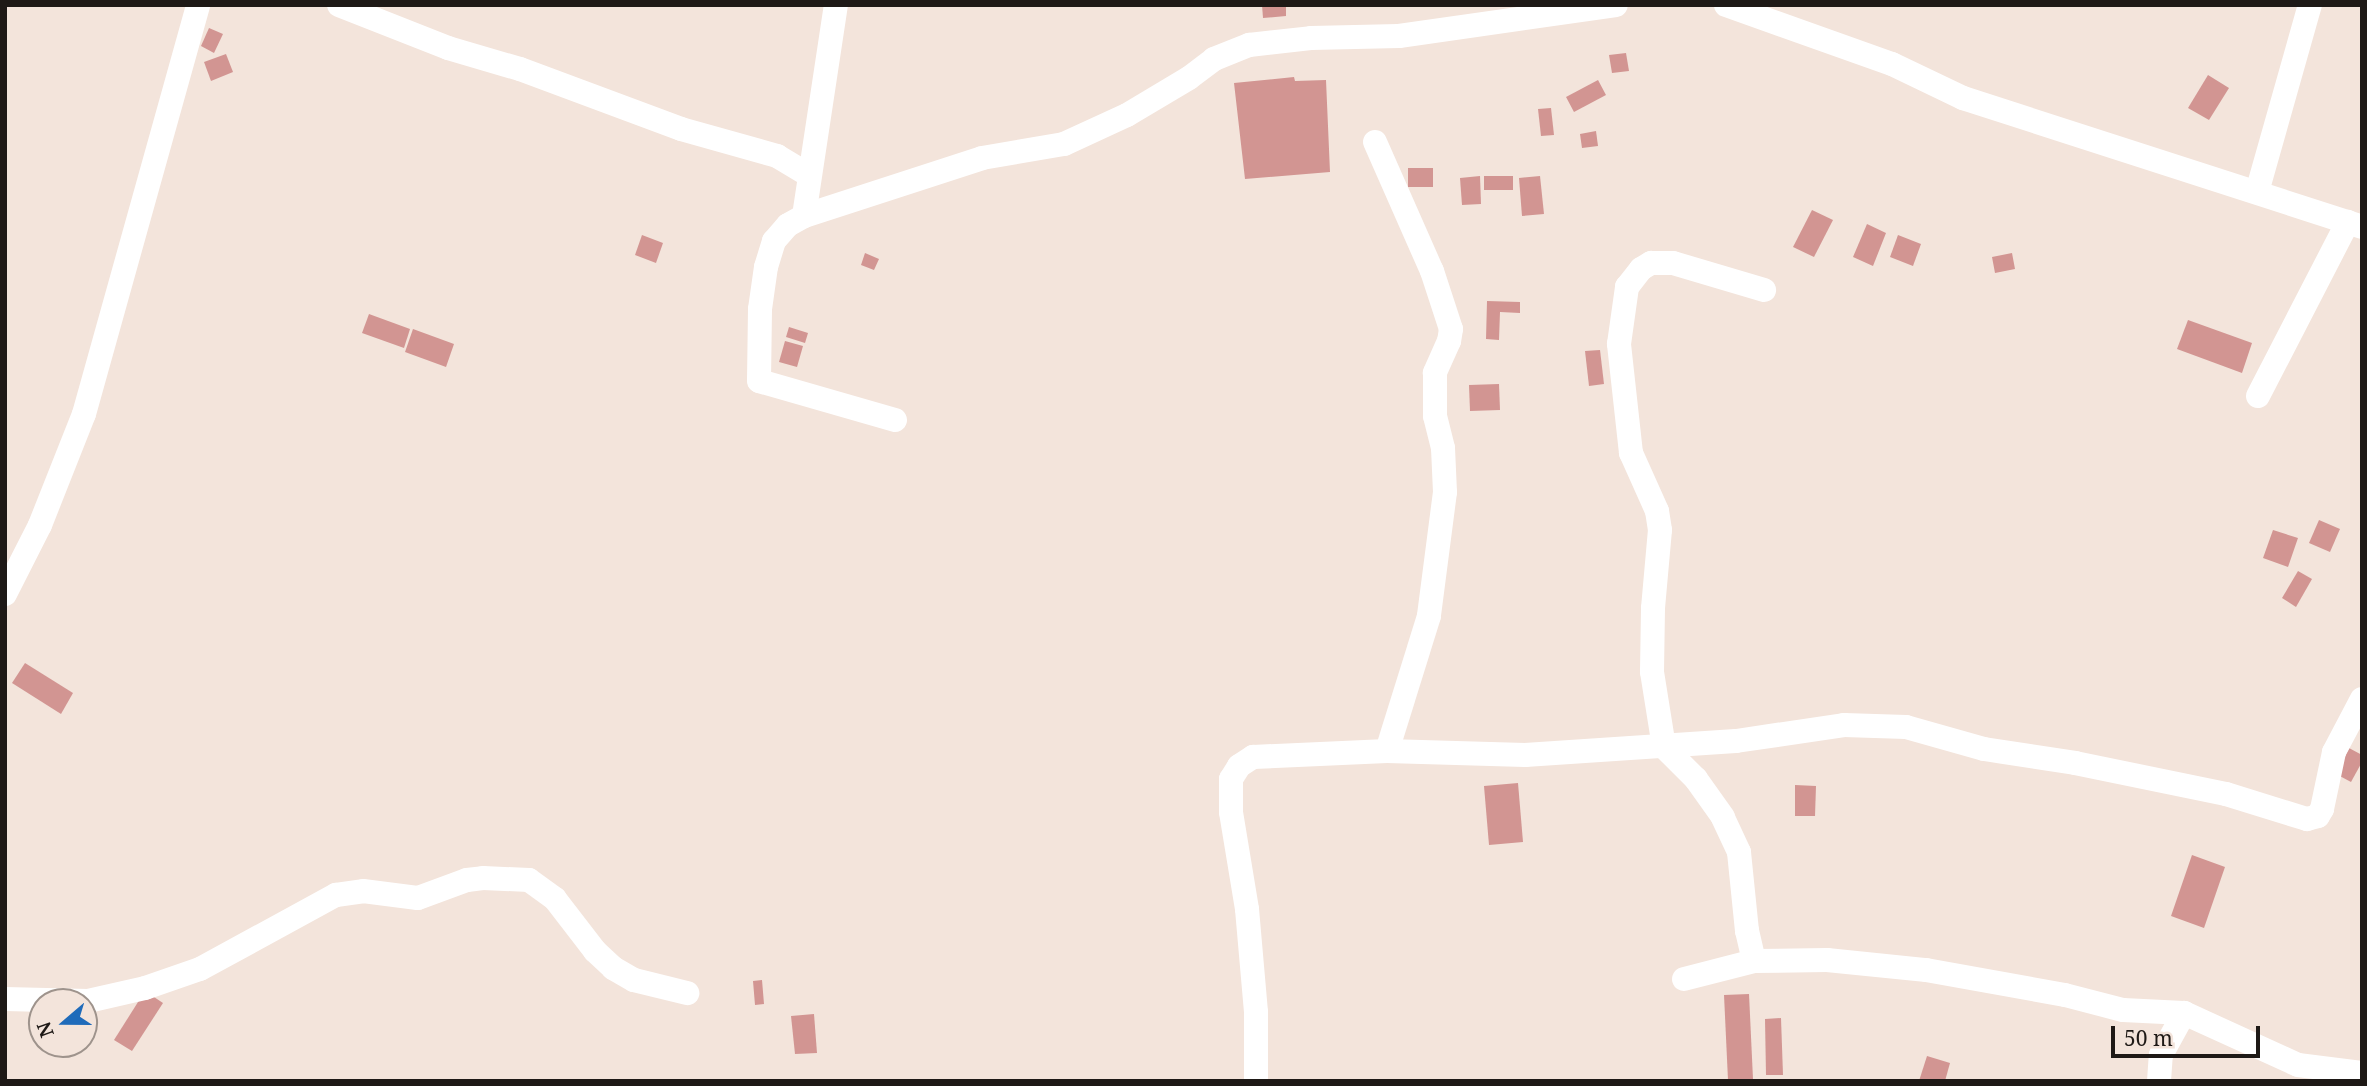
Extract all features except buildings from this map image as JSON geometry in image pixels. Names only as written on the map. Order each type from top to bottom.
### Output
[{"type":"street","points":[[5,594],[40,526],[84,414],[198,5]]},
{"type":"street","points":[[340,5],[448,48],[520,69],[681,128],[777,156],[809,175]]},
{"type":"street","points":[[804,216],[836,5]]},
{"type":"street","points":[[1726,5],[1749,10],[1892,64],[1963,98],[2355,225],[2258,396]]},
{"type":"street","points":[[2258,192],[2310,5]]},
{"type":"street","points":[[895,420],[759,381],[760,309],[766,267],[774,241],[788,225],[804,216],[982,158],[1064,144],[1127,115],[1189,79],[1214,58],[1249,45],[1311,38],[1399,36],[1602,6]]},
{"type":"street","points":[[1375,142],[1432,271],[1451,329],[1449,341],[1434,373],[1435,416],[1443,448],[1445,492],[1429,616],[1387,751]]},
{"type":"street","points":[[1754,961],[1747,931],[1740,852],[1723,817],[1696,779],[1664,747],[1652,672],[1653,608],[1660,530],[1657,511],[1631,453],[1619,344],[1627,287],[1651,262],[1673,263],[1765,290]]},
{"type":"street","points":[[1256,1081],[1256,1012],[1247,909],[1231,812],[1231,779],[1240,766],[1254,757],[1387,751],[1525,755],[1736,741],[1844,725],[1906,727],[1984,749],[2075,762],[2226,793],[2307,819],[2318,816],[2322,809],[2334,752],[2362,699]]},
{"type":"street","points":[[5,999],[88,1000],[145,988],[200,969],[336,895],[363,891],[418,898],[467,880],[494,877],[529,880],[555,899],[595,951],[613,968],[634,980],[687,992]]},
{"type":"street","points":[[1684,979],[1754,961],[1827,960],[1926,970],[2066,995],[2123,1010],[2184,1013],[2298,1065],[2362,1073]]},
{"type":"street","points":[[2159,1081],[2161,1055],[2184,1013]]}]
